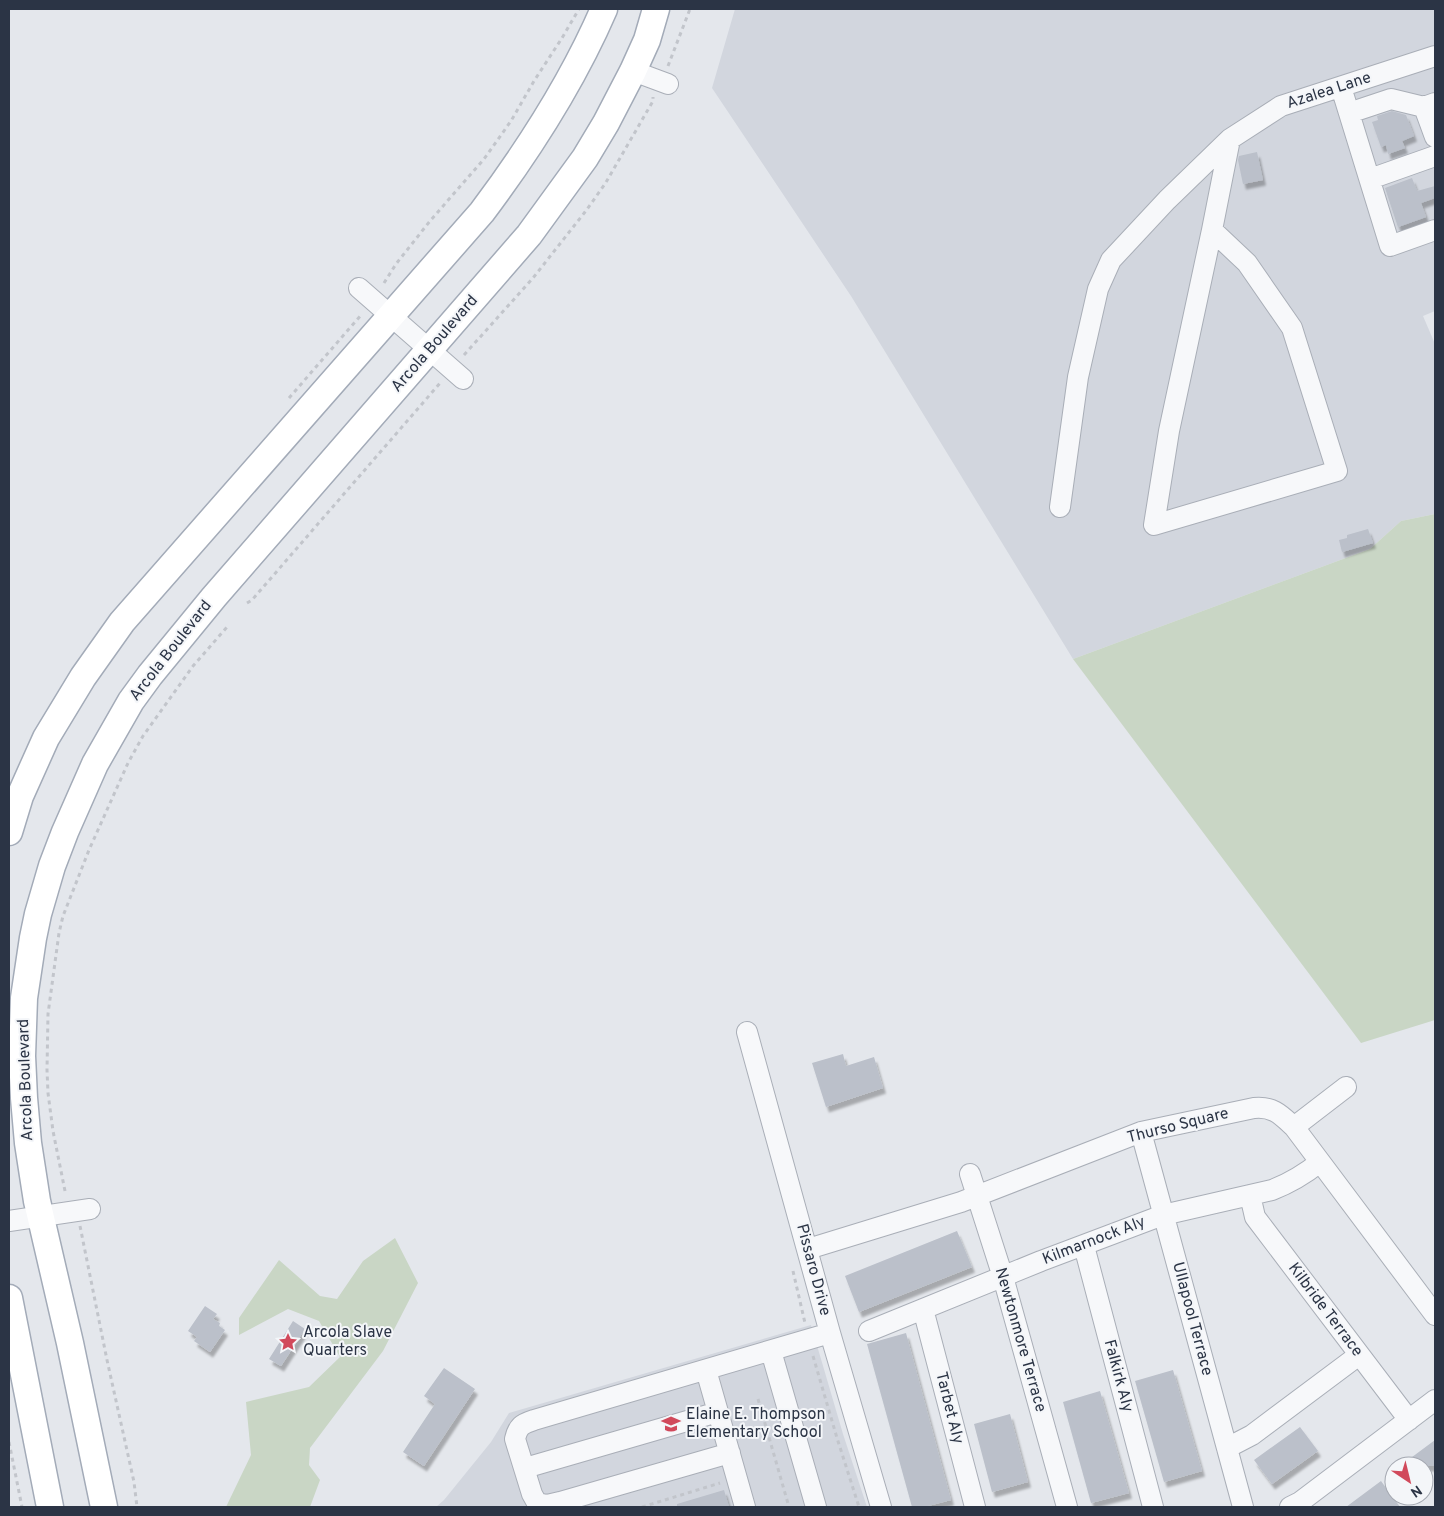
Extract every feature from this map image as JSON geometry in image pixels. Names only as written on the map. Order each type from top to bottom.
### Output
[{"type":"main road","points":[[9,832],[20,796],[46,738],[83,677],[122,622],[482,212],[516,167],[553,109],[595,30],[604,9]]},
{"type":"main road","name":"Arcola Boulevard","points":[[104,1507],[30,1163],[24,1098],[22,1056],[24,998],[33,938],[42,898],[65,832],[95,764],[131,701],[150,675],[214,597],[529,235],[561,193],[585,158],[634,71],[647,40],[656,9]]},
{"type":"main road","points":[[9,1298],[50,1507]]},
{"type":"street","name":"Azalea Lane","points":[[1060,506],[1078,376],[1098,289],[1112,260],[1168,200],[1230,139],[1281,106],[1435,56]]},
{"type":"street","points":[[634,71],[663,82]]},
{"type":"street","points":[[1341,87],[1390,246],[1435,230]]},
{"type":"street","points":[[1349,113],[1391,98],[1430,105],[1435,137]]},
{"type":"street","points":[[1212,230],[1247,263],[1292,328],[1337,471],[1154,525],[1169,431],[1230,139]]},
{"type":"street","points":[[1370,179],[1435,156]]},
{"type":"street","points":[[359,288],[464,379]]},
{"type":"street","name":"Pissaro Drive","points":[[747,1032],[830,1333],[881,1507]]},
{"type":"street","points":[[1294,1127],[1346,1087]]},
{"type":"street","name":"Thurso Square","points":[[808,1249],[977,1196],[1141,1132],[1265,1107],[1276,1112],[1294,1127],[1435,1315]]},
{"type":"street","name":"Ullapool Terrace","points":[[1141,1132],[1243,1507]]},
{"type":"street","name":"Kilmarnock Aly","points":[[869,1331],[1163,1215],[1272,1190],[1289,1184],[1320,1162]]},
{"type":"street","name":"Newtonmore Terrace","points":[[970,1174],[1003,1277],[1067,1507]]},
{"type":"street","name":"Kilbride Terrace","points":[[1250,1195],[1255,1217],[1409,1420]]},
{"type":"street","points":[[9,1221],[41,1216],[85,1217]]},
{"type":"street","name":"Falkirk Aly","points":[[1084,1246],[1153,1507]]},
{"type":"street","name":"Tarbet Aly","points":[[923,1309],[974,1507]]},
{"type":"street","points":[[730,1453],[547,1505],[529,1503],[524,1468],[515,1439],[517,1431],[522,1424],[830,1333]]},
{"type":"street","points":[[771,1351],[816,1507]]},
{"type":"street","points":[[1227,1448],[1252,1435],[1359,1355]]},
{"type":"street","points":[[706,1370],[745,1507]]},
{"type":"street","points":[[1290,1507],[1300,1502],[1435,1400]]},
{"type":"street","points":[[524,1468],[718,1412]]},
{"type":"path","points":[[384,283],[396,264],[489,151],[515,115],[579,9]]},
{"type":"path","points":[[464,355],[533,278],[600,191],[663,82],[690,9]]},
{"type":"path","points":[[247,603],[252,600],[441,382]]},
{"type":"path","points":[[65,1191],[53,1131],[47,1070],[48,1014],[63,916],[89,850],[139,742],[193,666],[228,626]]},
{"type":"path","points":[[85,1217],[107,1360],[134,1482],[137,1507]]},
{"type":"path","points":[[758,1398],[789,1507]]},
{"type":"path","points":[[9,1442],[22,1507]]},
{"type":"path","points":[[642,1507],[724,1482]]},
{"type":"shaded area","points":[[735,9],[1435,9],[1435,311],[1423,316],[1435,344],[1435,514],[1401,521],[1370,549],[1073,659],[851,296],[712,88]]},
{"type":"shaded area","name":"Elaine E. Thompson Elementary School","points":[[811,1325],[867,1507],[436,1507],[444,1500],[491,1442],[509,1413]]},
{"type":"green space","points":[[1435,514],[1435,1020],[1361,1043],[1073,659],[1370,549],[1401,521]]},
{"type":"green space","points":[[395,1238],[418,1283],[383,1351],[310,1448],[309,1465],[320,1480],[310,1507],[226,1507],[251,1455],[246,1402],[309,1387],[340,1357],[319,1321],[288,1309],[239,1335],[239,1318],[279,1260],[320,1296],[337,1299],[363,1261]]},
{"type":"building","points":[[1392,111],[1406,115],[1414,136],[1402,141],[1405,148],[1388,154],[1386,145],[1381,147],[1372,122],[1378,120],[1377,116]]},
{"type":"building","points":[[1257,152],[1263,180],[1243,184],[1238,160],[1239,156]]},
{"type":"building","points":[[1412,178],[1417,191],[1435,186],[1435,198],[1421,203],[1426,217],[1398,227],[1385,188]]},
{"type":"building","points":[[1368,529],[1373,543],[1342,552],[1339,540],[1347,538],[1347,535]]},
{"type":"building","points":[[843,1054],[846,1066],[874,1057],[883,1088],[826,1107],[812,1063]]},
{"type":"building","points":[[957,1231],[972,1267],[859,1312],[845,1276]]},
{"type":"building","points":[[205,1306],[217,1314],[213,1319],[220,1323],[219,1326],[225,1330],[210,1352],[194,1341],[197,1337],[188,1331]]},
{"type":"building","points":[[293,1321],[305,1329],[281,1366],[269,1359]]},
{"type":"building","points":[[906,1333],[951,1500],[924,1507],[912,1507],[867,1344]]},
{"type":"building","points":[[444,1368],[475,1389],[424,1466],[403,1452],[435,1404],[424,1396]]},
{"type":"building","points":[[1173,1370],[1202,1471],[1164,1482],[1135,1381]]},
{"type":"building","points":[[1100,1391],[1129,1493],[1091,1503],[1063,1402]]},
{"type":"building","points":[[1010,1414],[1028,1482],[992,1492],[974,1424]]},
{"type":"building","points":[[1300,1427],[1318,1451],[1272,1484],[1254,1460]]},
{"type":"building","points":[[1435,1440],[1435,1466],[1434,1456],[1413,1456]]},
{"type":"building","points":[[1381,1481],[1384,1485],[1384,1506],[1400,1507],[1346,1507]]},
{"type":"building","name":"Elaine E. Thompson Elementary School","points":[[724,1490],[729,1507],[677,1507],[677,1504]]},
{"type":"place","name":"Arcola Slave Quarters","points":[[288,1342]]},
{"type":"place","name":"Elaine E. Thompson Elementary School","points":[[671,1424]]}]
